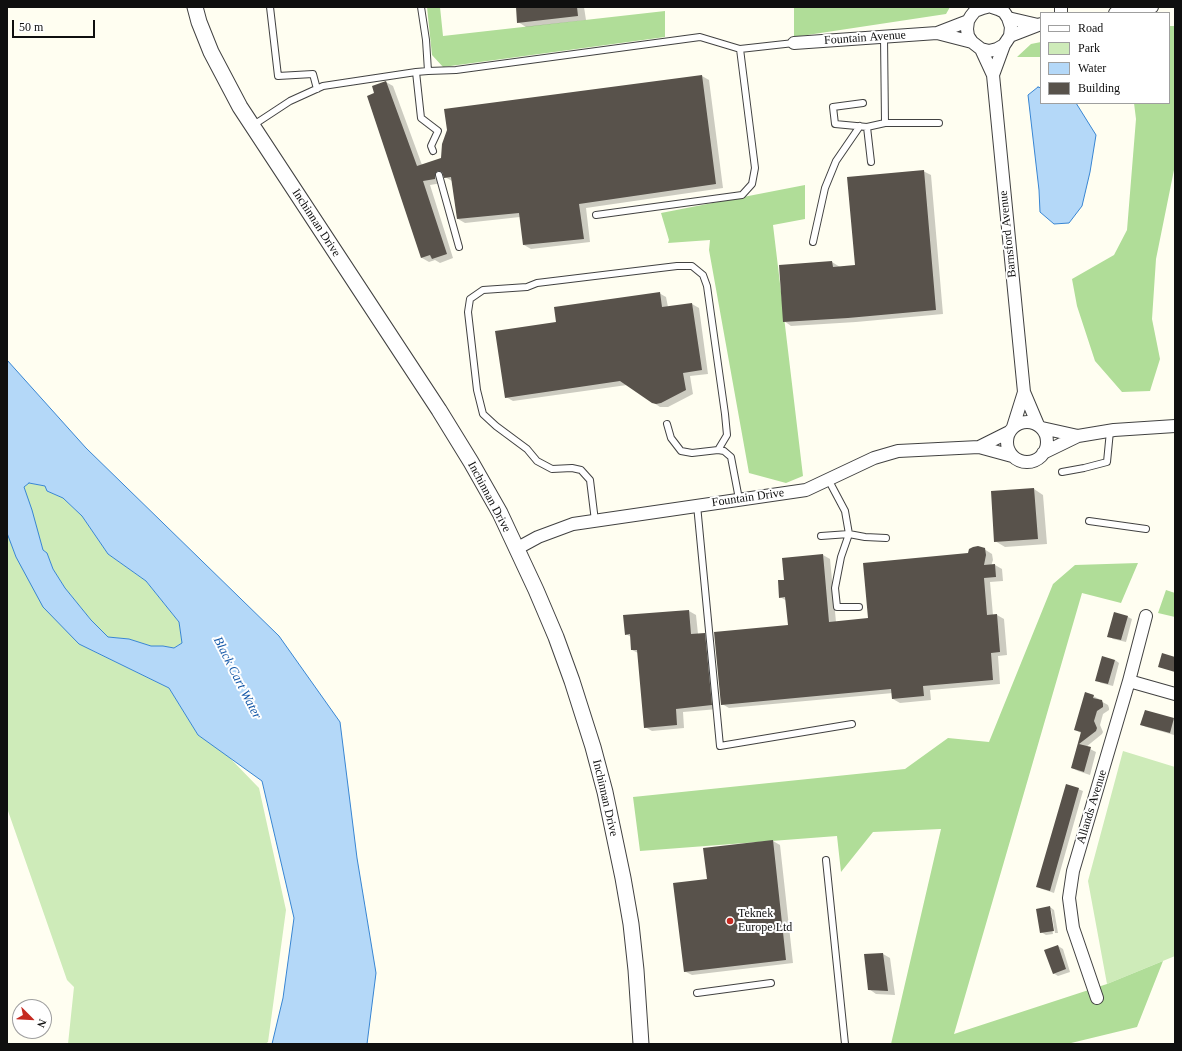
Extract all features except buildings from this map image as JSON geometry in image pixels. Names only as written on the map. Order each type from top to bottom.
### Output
[{"type":"street","name":"Inchinnan Drive","points":[[195,7],[199,22],[214,58],[240,107],[443,416],[500,513],[536,590],[556,637],[569,673],[586,724],[605,792],[631,924],[641,1044]]},
{"type":"street","points":[[1121,12],[1152,7]]},
{"type":"street","points":[[968,21],[988,8],[1004,12],[1008,18],[1040,24]]},
{"type":"street","name":"Barnsford Avenue","points":[[993,75],[1011,27],[1008,18]]},
{"type":"street","name":"Barnsford Avenue","points":[[968,21],[968,36],[976,46],[993,75],[1024,392],[1040,427]]},
{"type":"street","name":"Fountain Avenue","points":[[794,43],[937,33],[968,21]]},
{"type":"street","points":[[976,46],[989,51],[997,49],[1007,40],[1040,24]]},
{"type":"street","name":"Fountain Avenue","points":[[937,33],[976,46]]},
{"type":"street","name":"Barnsford Avenue","points":[[1011,430],[1024,392]]},
{"type":"street","points":[[1040,427],[1047,440],[1043,453],[1038,458],[1025,462],[1012,456],[1008,451],[1007,438],[1011,430],[1022,422],[1028,422],[1040,427],[1078,436]]},
{"type":"street","points":[[1043,453],[1078,436],[1110,431],[1175,426]]},
{"type":"street","name":"Fountain Drive","points":[[979,447],[1011,430]]},
{"type":"street","name":"Fountain Drive","points":[[516,549],[538,537],[572,524],[806,490],[874,458],[898,451],[979,447],[1012,456]]},
{"type":"street","name":"Allands Avenue","points":[[1097,998],[1073,928],[1069,898],[1073,870],[1129,681],[1146,616]]},
{"type":"street","points":[[1129,681],[1175,694]]},
{"type":"lane","points":[[270,7],[278,76],[313,74],[316,89]]},
{"type":"lane","points":[[421,7],[426,40],[428,71]]},
{"type":"lane","points":[[252,126],[290,101],[323,86],[416,72],[456,70],[700,37],[740,49],[794,43]]},
{"type":"lane","points":[[884,37],[885,123]]},
{"type":"lane","points":[[596,215],[742,195],[747,190],[752,184],[755,168],[740,49]]},
{"type":"lane","points":[[416,72],[422,118],[438,131],[431,146],[433,151]]},
{"type":"lane","points":[[863,103],[833,107],[835,124],[867,127],[885,123],[939,123]]},
{"type":"lane","points":[[813,242],[825,188],[836,162],[860,126]]},
{"type":"lane","points":[[867,127],[871,162]]},
{"type":"lane","points":[[439,175],[459,247]]},
{"type":"lane","points":[[595,521],[590,480],[581,470],[572,468],[552,469],[537,461],[527,449],[496,426],[483,414],[477,390],[468,312],[470,299],[483,290],[527,286],[537,283],[677,266],[692,266],[703,275],[707,286],[725,414],[726,435],[718,450]]},
{"type":"lane","points":[[667,424],[671,438],[681,452],[692,453],[718,450],[724,451],[731,456],[739,499]]},
{"type":"lane","points":[[1062,472],[1107,462],[1110,431]]},
{"type":"lane","points":[[828,479],[846,511],[849,534],[841,557],[835,588],[837,607],[859,607]]},
{"type":"lane","points":[[697,505],[720,746],[852,724]]},
{"type":"lane","points":[[1089,521],[1146,529]]},
{"type":"lane","points":[[821,536],[849,534],[865,537],[886,538]]},
{"type":"lane","points":[[826,860],[845,1044]]},
{"type":"lane","points":[[697,993],[771,983]]},
{"type":"green space","points":[[427,7],[440,7],[443,36],[665,11],[665,37],[443,67],[432,55]]},
{"type":"green space","points":[[794,7],[950,7],[946,14],[794,37]]},
{"type":"green space","points":[[1170,26],[1174,26],[1175,165],[1156,259],[1152,319],[1160,359],[1150,391],[1122,392],[1095,361],[1077,306],[1072,279],[1114,255],[1127,230],[1136,119],[1134,104],[1170,104]]},
{"type":"green space","points":[[1040,42],[1040,57],[1017,57],[1031,44]]},
{"type":"green space","points":[[805,185],[805,219],[773,225],[803,476],[786,483],[749,473],[709,250],[710,240],[668,243],[669,240],[661,213]]},
{"type":"green space","points":[[29,483],[45,486],[47,491],[63,498],[82,516],[108,554],[146,581],[179,622],[182,643],[174,648],[151,646],[129,639],[108,637],[91,620],[65,588],[53,569],[47,553],[43,550],[24,487]]},
{"type":"green space","points":[[7,533],[16,557],[79,644],[169,688],[198,735],[227,755],[259,788],[286,910],[268,1042],[265,1044],[68,1044],[74,987],[67,980],[7,808]]},
{"type":"green space","points":[[1138,563],[1121,603],[1082,593],[954,1034],[1107,984],[1163,961],[1137,1027],[1067,1044],[891,1044],[941,829],[873,832],[841,872],[837,836],[640,851],[633,797],[905,769],[948,738],[989,742],[1053,584],[1075,565]]},
{"type":"green space","points":[[1166,590],[1175,593],[1175,617],[1158,613]]},
{"type":"green space","points":[[1123,751],[1175,767],[1175,956],[1107,984],[1088,881]]},
{"type":"water","points":[[1038,87],[1040,88],[1040,104],[1077,104],[1096,135],[1090,172],[1082,206],[1069,223],[1054,224],[1040,212],[1039,190],[1028,95]]},
{"type":"water","name":"Black Cart Water","points":[[7,360],[86,448],[279,636],[340,722],[357,858],[376,973],[367,1044],[272,1044],[283,998],[294,918],[262,781],[198,735],[169,688],[79,644],[43,607],[16,557],[7,533]],"holes":[[[29,483],[45,486],[47,491],[63,498],[82,516],[108,554],[146,581],[179,622],[182,643],[174,648],[151,646],[129,639],[108,637],[91,620],[65,588],[53,569],[47,553],[43,550],[24,487]]]},
{"type":"place","name":"Teknek Europe Ltd","points":[[730,921]]}]
